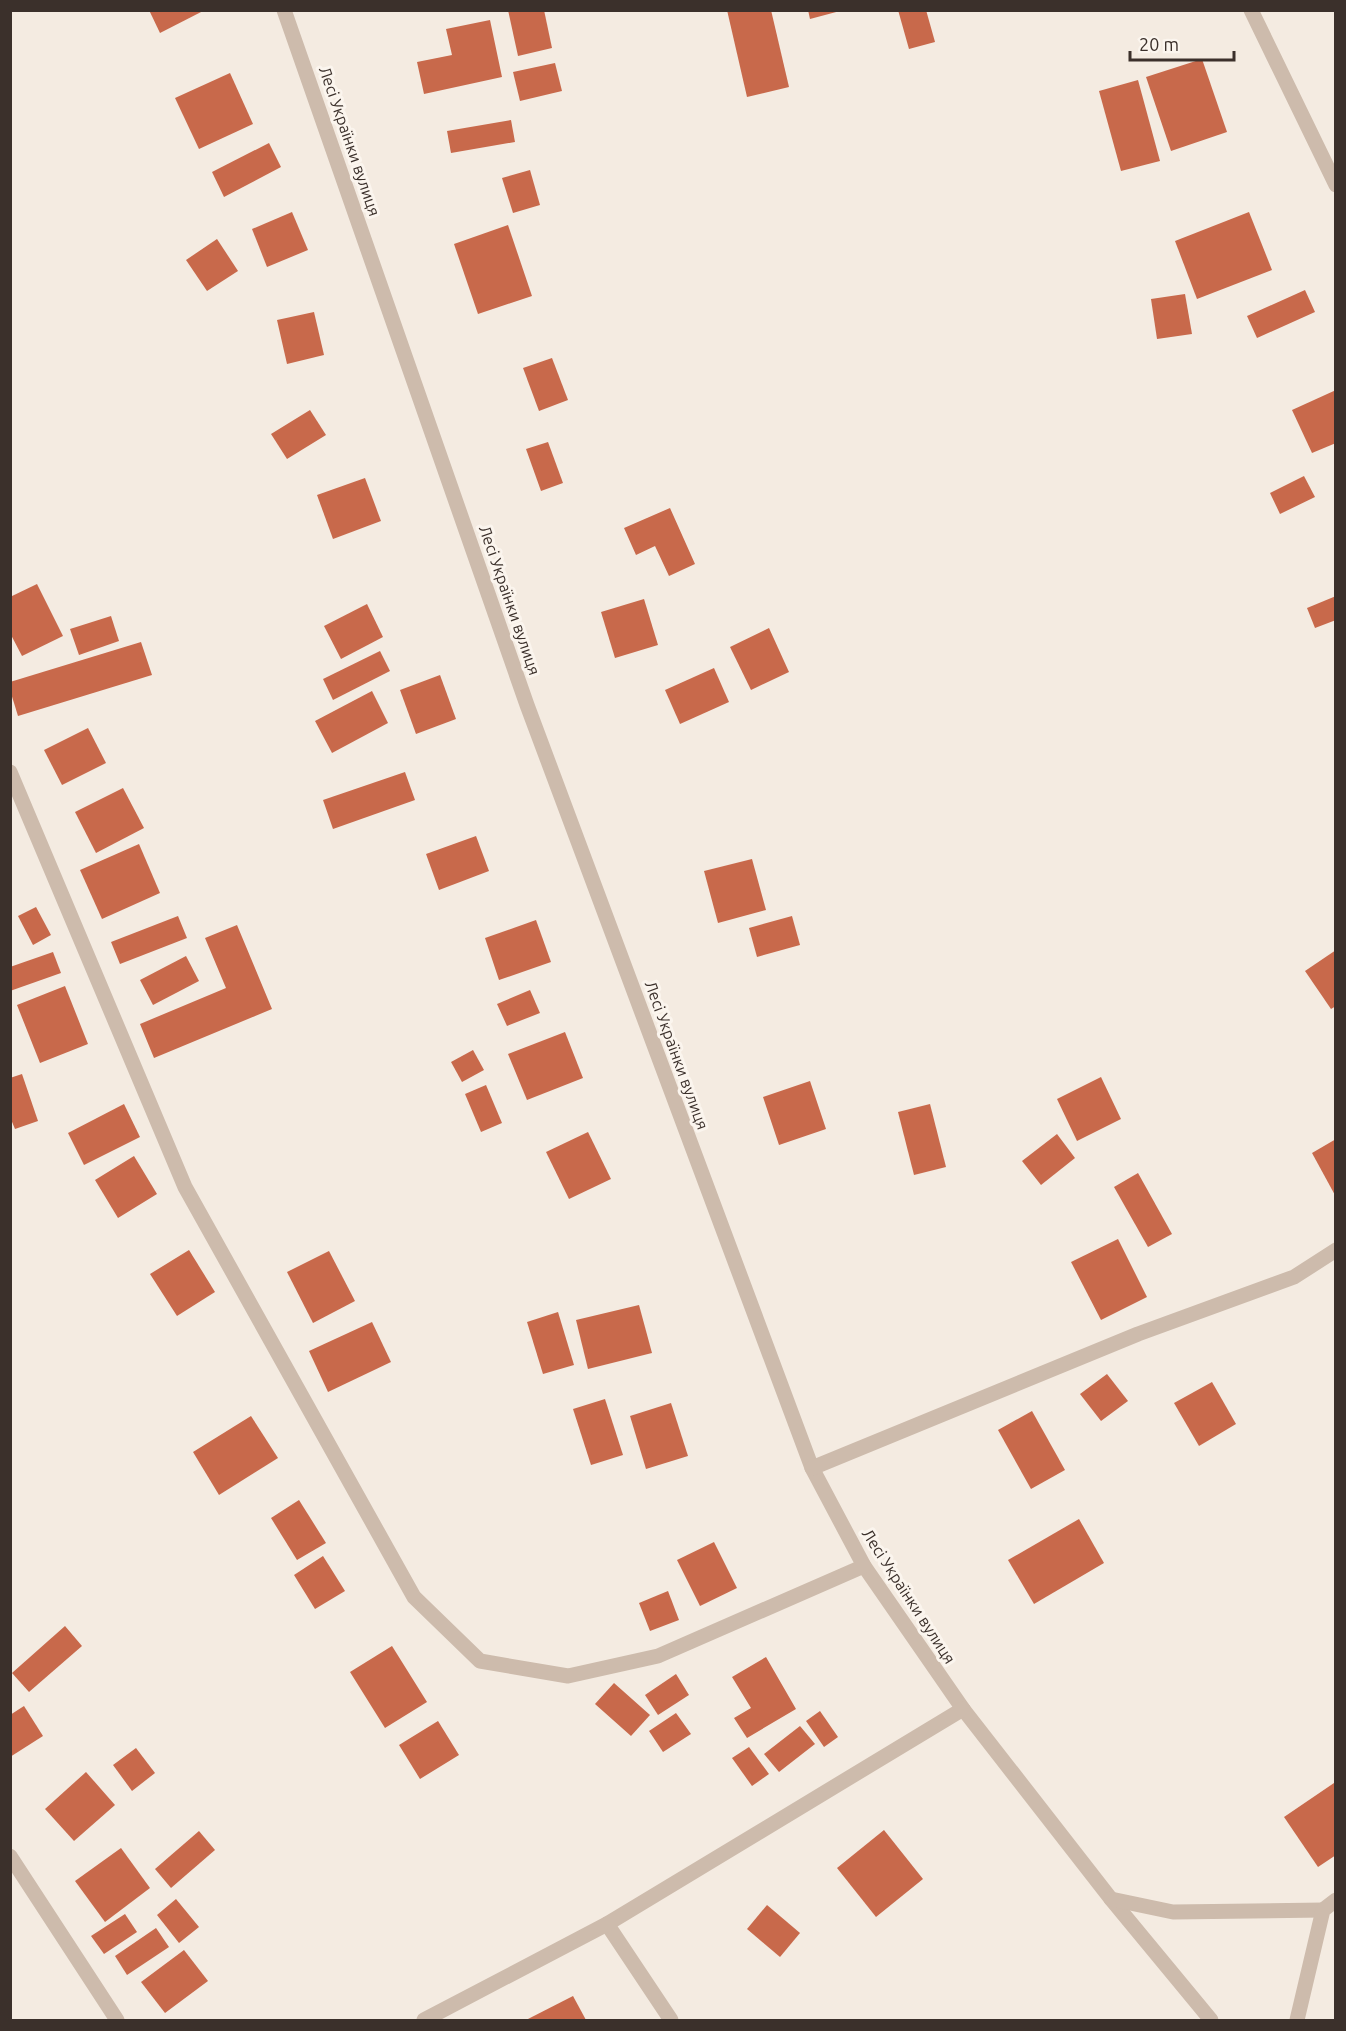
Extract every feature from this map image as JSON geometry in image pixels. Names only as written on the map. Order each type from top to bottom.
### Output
[{"type":"street","points":[[1251,10],[1335,185]]},
{"type":"street","name":"Лесі Українки вулиця","points":[[291,13],[527,705],[812,1468],[864,1566],[963,1709],[1111,1899],[1211,2020]]},
{"type":"street","points":[[10,772],[185,1187],[414,1597],[480,1661],[568,1676],[658,1656],[864,1566]]},
{"type":"street","points":[[812,1468],[1138,1334],[1294,1277],[1335,1250]]},
{"type":"street","points":[[424,2020],[607,1924],[963,1709]]},
{"type":"street","points":[[10,1856],[117,2020]]},
{"type":"street","points":[[1111,1899],[1173,1912],[1323,1910]]},
{"type":"street","points":[[1297,2020],[1323,1910],[1335,1900]]},
{"type":"street","points":[[607,1924],[671,2020]]},
{"type":"building","points":[[149,10],[205,10],[160,33]]},
{"type":"building","points":[[508,10],[544,10],[552,48],[518,56]]},
{"type":"building","points":[[727,10],[771,10],[789,87],[747,97]]},
{"type":"building","points":[[808,10],[840,10],[840,11],[810,19]]},
{"type":"building","points":[[898,10],[926,10],[935,42],[909,49]]},
{"type":"building","points":[[490,20],[502,77],[424,94],[417,62],[452,55],[446,29]]},
{"type":"building","points":[[1202,59],[1227,132],[1171,151],[1146,77]]},
{"type":"building","points":[[555,63],[562,91],[520,101],[513,72]]},
{"type":"building","points":[[230,73],[253,124],[199,149],[175,98]]},
{"type":"building","points":[[1138,80],[1160,161],[1121,171],[1099,91]]},
{"type":"building","points":[[511,120],[515,142],[451,153],[447,131]]},
{"type":"building","points":[[269,143],[281,167],[224,197],[212,172]]},
{"type":"building","points":[[530,170],[540,205],[513,213],[502,178]]},
{"type":"building","points":[[292,212],[308,250],[267,267],[252,229]]},
{"type":"building","points":[[1249,212],[1272,270],[1197,299],[1175,241]]},
{"type":"building","points":[[508,225],[532,296],[478,314],[454,244]]},
{"type":"building","points":[[217,239],[238,271],[207,291],[186,260]]},
{"type":"building","points":[[1305,290],[1315,312],[1257,338],[1247,316]]},
{"type":"building","points":[[1185,294],[1192,334],[1157,339],[1151,299]]},
{"type":"building","points":[[314,312],[324,355],[287,364],[277,320]]},
{"type":"building","points":[[552,358],[568,400],[539,411],[523,368]]},
{"type":"building","points":[[1336,390],[1336,443],[1312,453],[1292,410]]},
{"type":"building","points":[[310,410],[326,435],[287,459],[271,434]]},
{"type":"building","points":[[548,442],[563,483],[541,491],[526,449]]},
{"type":"building","points":[[1304,476],[1315,497],[1280,514],[1270,493]]},
{"type":"building","points":[[365,478],[381,521],[333,539],[317,495]]},
{"type":"building","points":[[670,508],[695,564],[669,576],[655,546],[636,555],[624,528]]},
{"type":"building","points":[[37,584],[63,636],[22,656],[10,633],[10,597]]},
{"type":"building","points":[[1336,596],[1336,620],[1315,628],[1307,608]]},
{"type":"building","points":[[644,599],[658,645],[615,658],[601,612]]},
{"type":"building","points":[[367,604],[383,637],[341,659],[324,626]]},
{"type":"building","points":[[111,616],[119,641],[79,655],[70,629]]},
{"type":"building","points":[[769,628],[789,672],[751,690],[730,647]]},
{"type":"building","points":[[141,642],[152,675],[18,716],[10,690],[10,682]]},
{"type":"building","points":[[380,651],[390,671],[333,700],[323,679]]},
{"type":"building","points":[[714,668],[729,702],[680,724],[665,690]]},
{"type":"building","points":[[440,675],[456,719],[416,734],[400,690]]},
{"type":"building","points":[[372,691],[388,723],[332,753],[315,721]]},
{"type":"building","points":[[88,728],[106,763],[62,785],[44,750]]},
{"type":"building","points":[[405,772],[415,800],[333,829],[323,800]]},
{"type":"building","points":[[123,788],[144,828],[96,853],[75,812]]},
{"type":"building","points":[[476,836],[489,871],[439,890],[426,854]]},
{"type":"building","points":[[139,844],[160,893],[102,919],[80,870]]},
{"type":"building","points":[[752,859],[766,910],[718,923],[704,871]]},
{"type":"building","points":[[36,907],[51,935],[33,945],[18,916]]},
{"type":"building","points":[[178,916],[187,938],[120,964],[111,942]]},
{"type":"building","points":[[792,916],[800,945],[757,957],[749,928]]},
{"type":"building","points":[[536,920],[551,962],[499,980],[485,938]]},
{"type":"building","points":[[237,925],[272,1009],[154,1058],[140,1024],[226,988],[205,938]]},
{"type":"building","points":[[1336,950],[1336,1006],[1331,1009],[1305,971]]},
{"type":"building","points":[[53,952],[61,973],[10,991],[10,967]]},
{"type":"building","points":[[186,956],[199,981],[153,1005],[140,980]]},
{"type":"building","points":[[65,986],[88,1044],[40,1063],[17,1005]]},
{"type":"building","points":[[530,990],[540,1013],[507,1026],[497,1004]]},
{"type":"building","points":[[565,1032],[583,1078],[527,1100],[508,1054]]},
{"type":"building","points":[[473,1050],[484,1070],[462,1082],[451,1062]]},
{"type":"building","points":[[22,1074],[38,1121],[15,1129],[10,1117],[10,1078]]},
{"type":"building","points":[[1101,1077],[1121,1119],[1077,1141],[1057,1099]]},
{"type":"building","points":[[810,1081],[826,1129],[779,1145],[763,1097]]},
{"type":"building","points":[[486,1085],[502,1123],[481,1132],[465,1094]]},
{"type":"building","points":[[124,1104],[140,1137],[84,1165],[68,1133]]},
{"type":"building","points":[[930,1104],[946,1167],[914,1175],[898,1112]]},
{"type":"building","points":[[588,1132],[611,1179],[569,1199],[546,1152]]},
{"type":"building","points":[[1057,1134],[1075,1158],[1041,1185],[1022,1161]]},
{"type":"building","points":[[1336,1139],[1336,1197],[1312,1153]]},
{"type":"building","points":[[134,1156],[157,1194],[118,1218],[95,1180]]},
{"type":"building","points":[[1138,1173],[1172,1234],[1148,1247],[1114,1187]]},
{"type":"building","points":[[1118,1239],[1147,1297],[1101,1320],[1071,1262]]},
{"type":"building","points":[[189,1250],[215,1292],[177,1316],[150,1274]]},
{"type":"building","points":[[329,1251],[355,1301],[313,1323],[287,1272]]},
{"type":"building","points":[[639,1305],[652,1353],[588,1369],[576,1320]]},
{"type":"building","points":[[558,1312],[574,1365],[543,1374],[527,1322]]},
{"type":"building","points":[[372,1322],[391,1362],[328,1392],[309,1351]]},
{"type":"building","points":[[1107,1374],[1128,1401],[1101,1421],[1080,1394]]},
{"type":"building","points":[[1212,1382],[1236,1424],[1199,1446],[1174,1403]]},
{"type":"building","points":[[605,1399],[623,1455],[591,1465],[573,1409]]},
{"type":"building","points":[[671,1403],[688,1456],[646,1469],[630,1416]]},
{"type":"building","points":[[1032,1411],[1065,1470],[1031,1489],[998,1430]]},
{"type":"building","points":[[251,1416],[278,1458],[219,1495],[193,1452]]},
{"type":"building","points":[[299,1500],[326,1543],[297,1560],[271,1518]]},
{"type":"building","points":[[1079,1519],[1104,1563],[1034,1604],[1008,1560]]},
{"type":"building","points":[[714,1542],[737,1588],[700,1606],[677,1560]]},
{"type":"building","points":[[323,1556],[345,1591],[315,1609],[294,1575]]},
{"type":"building","points":[[668,1591],[679,1620],[650,1631],[639,1603]]},
{"type":"building","points":[[65,1626],[82,1646],[29,1692],[12,1673]]},
{"type":"building","points":[[392,1646],[427,1702],[385,1728],[350,1672]]},
{"type":"building","points":[[766,1657],[796,1709],[747,1738],[734,1718],[751,1708],[732,1677]]},
{"type":"building","points":[[676,1674],[689,1695],[658,1715],[645,1695]]},
{"type":"building","points":[[614,1683],[650,1715],[631,1736],[595,1704]]},
{"type":"building","points":[[24,1706],[43,1736],[10,1757],[10,1715]]},
{"type":"building","points":[[820,1711],[838,1737],[824,1747],[806,1721]]},
{"type":"building","points":[[676,1713],[691,1734],[663,1752],[649,1731]]},
{"type":"building","points":[[438,1721],[459,1755],[420,1779],[399,1745]]},
{"type":"building","points":[[800,1726],[815,1744],[779,1772],[764,1754]]},
{"type":"building","points":[[749,1747],[769,1774],[752,1786],[732,1758]]},
{"type":"building","points":[[136,1748],[155,1773],[132,1791],[113,1765]]},
{"type":"building","points":[[86,1772],[115,1805],[74,1841],[45,1809]]},
{"type":"building","points":[[1334,1783],[1336,1855],[1318,1867],[1284,1817]]},
{"type":"building","points":[[884,1830],[923,1879],[876,1917],[837,1868]]},
{"type":"building","points":[[199,1831],[215,1850],[171,1888],[155,1869]]},
{"type":"building","points":[[121,1848],[150,1888],[105,1922],[75,1881]]},
{"type":"building","points":[[176,1899],[199,1927],[179,1943],[157,1915]]},
{"type":"building","points":[[767,1905],[800,1933],[780,1957],[747,1929]]},
{"type":"building","points":[[125,1914],[137,1932],[104,1954],[91,1936]]},
{"type":"building","points":[[156,1928],[169,1947],[127,1975],[115,1956]]},
{"type":"building","points":[[184,1950],[208,1981],[165,2013],[141,1982]]},
{"type":"building","points":[[573,1996],[586,2020],[526,2020]]}]
